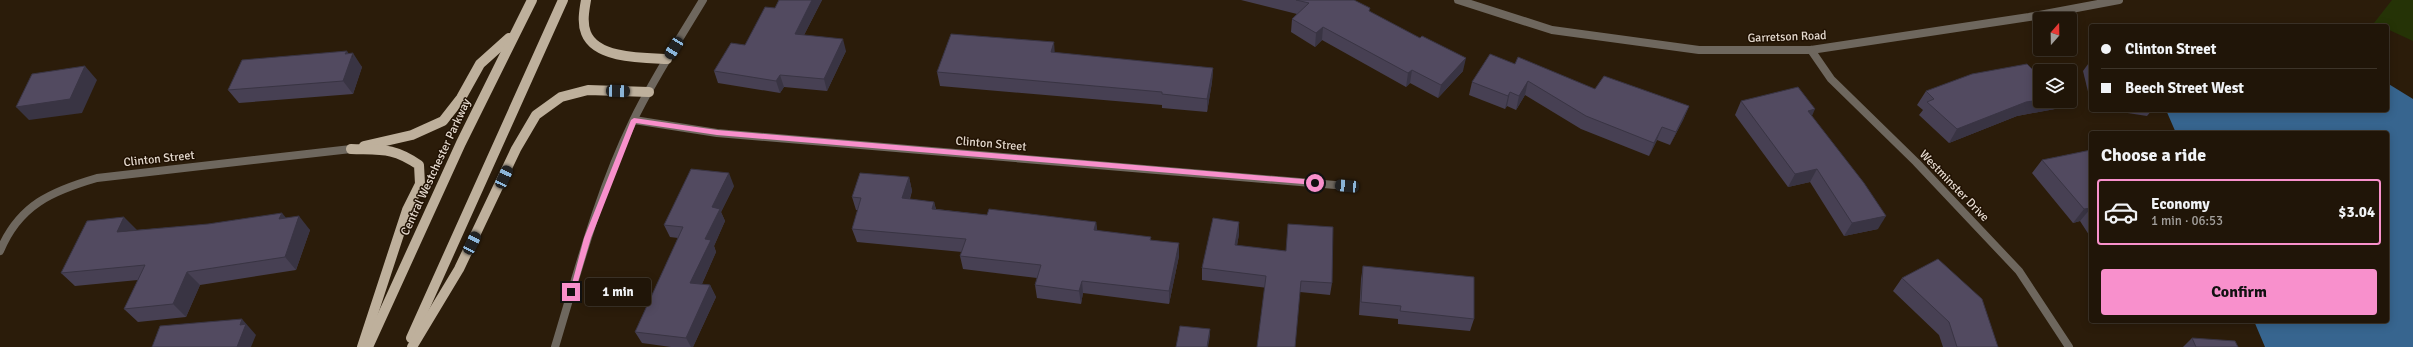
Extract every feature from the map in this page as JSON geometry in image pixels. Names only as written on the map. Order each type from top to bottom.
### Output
[{"type":"main road","name":"Central Westchester Parkway","points":[[368,347],[461,144],[532,0]]},
{"type":"main road","points":[[407,347],[563,0]]},
{"type":"main road","points":[[586,0],[581,16],[585,35],[594,46],[621,56],[667,59]]},
{"type":"main road","points":[[351,149],[412,135],[443,121],[461,98],[480,64],[515,34]]},
{"type":"main road","points":[[412,347],[459,269],[516,149],[536,115],[561,97],[588,90],[648,92]]},
{"type":"main road","points":[[351,149],[403,154],[419,165],[421,173],[420,184],[407,210],[362,347]]},
{"type":"street","points":[[555,347],[587,238],[634,120],[648,92],[703,0]]},
{"type":"street","name":"Garretson Road","points":[[1458,0],[1552,30],[1615,40],[1699,50],[1811,50],[2029,16],[2119,0]]},
{"type":"street","name":"Westminster Drive","points":[[1811,50],[1831,78],[1916,162],[2019,272],[2069,347]]},
{"type":"street","name":"Clinton Street","points":[[634,120],[717,133],[1347,186]]},
{"type":"street","name":"Clinton Street","points":[[0,251],[3,242],[18,220],[32,204],[71,185],[97,178],[351,149]]},
{"type":"green space","points":[[2392,0],[2413,0],[2413,41],[2389,30],[2389,24],[2374,23]]},
{"type":"water","points":[[2389,84],[2413,99],[2413,347],[2265,347],[2255,323],[2389,323],[2389,131],[2175,131],[2167,112],[2389,112]]},
{"type":"building","points":[[779,0],[812,0],[795,34],[843,39],[824,79],[780,75],[776,81],[714,71],[731,43],[745,45],[765,7],[775,8]]},
{"type":"building","points":[[1296,0],[1354,0],[1370,8],[1369,11],[1420,38],[1422,36],[1466,58],[1441,85],[1412,70],[1408,73],[1323,27],[1316,33],[1292,19],[1309,3]]},
{"type":"building","points":[[951,34],[1054,42],[1051,52],[1213,68],[1207,99],[1162,94],[1162,92],[937,72]]},
{"type":"building","points":[[347,51],[345,54],[353,53],[343,81],[228,90],[242,60]]},
{"type":"building","points":[[1490,54],[1515,64],[1518,57],[1595,89],[1604,76],[1689,106],[1676,132],[1662,127],[1654,143],[1586,116],[1528,81],[1519,96],[1510,92],[1508,96],[1472,82]]},
{"type":"building","points":[[2027,64],[2033,69],[2033,101],[2026,102],[1957,129],[1927,102],[1934,99],[1926,91],[1972,74]]},
{"type":"building","points":[[85,66],[70,99],[16,107],[32,74]]},
{"type":"building","points":[[1798,87],[1815,109],[1808,111],[1864,183],[1886,216],[1852,223],[1817,169],[1795,174],[1741,101]]},
{"type":"building","points":[[2089,150],[2089,208],[2084,209],[2042,160]]},
{"type":"building","points":[[691,169],[729,173],[712,207],[720,209],[705,239],[711,240],[690,283],[710,285],[686,338],[635,332],[683,227],[664,225]]},
{"type":"building","points":[[860,173],[909,177],[902,198],[934,202],[932,209],[987,215],[989,209],[1096,222],[1094,230],[1151,237],[1150,240],[1179,243],[1169,291],[1082,281],[1079,291],[1035,285],[1041,265],[960,256],[966,239],[852,229],[861,198],[852,197]]},
{"type":"building","points":[[282,213],[279,219],[299,216],[285,257],[187,272],[173,304],[124,309],[145,265],[61,273],[87,221],[124,217],[117,232],[208,224]]},
{"type":"building","points":[[1213,218],[1239,222],[1235,245],[1286,251],[1288,224],[1333,227],[1332,283],[1301,281],[1295,347],[1257,347],[1266,276],[1202,268]]},
{"type":"building","points":[[1938,259],[1982,299],[1998,347],[1957,347],[1949,322],[1902,278]]},
{"type":"building","points":[[1363,266],[1474,277],[1474,319],[1400,311],[1401,306],[1361,302]]},
{"type":"building","points":[[242,319],[240,325],[246,324],[237,347],[152,347],[160,326]]},
{"type":"building","points":[[1180,326],[1210,329],[1207,347],[1176,347]]},
{"type":"building","points":[[2192,338],[2235,341],[2238,347],[2196,347]]},
{"type":"route","points":[[571,292],[587,238],[621,149],[634,120],[717,133],[1315,183]]}]
